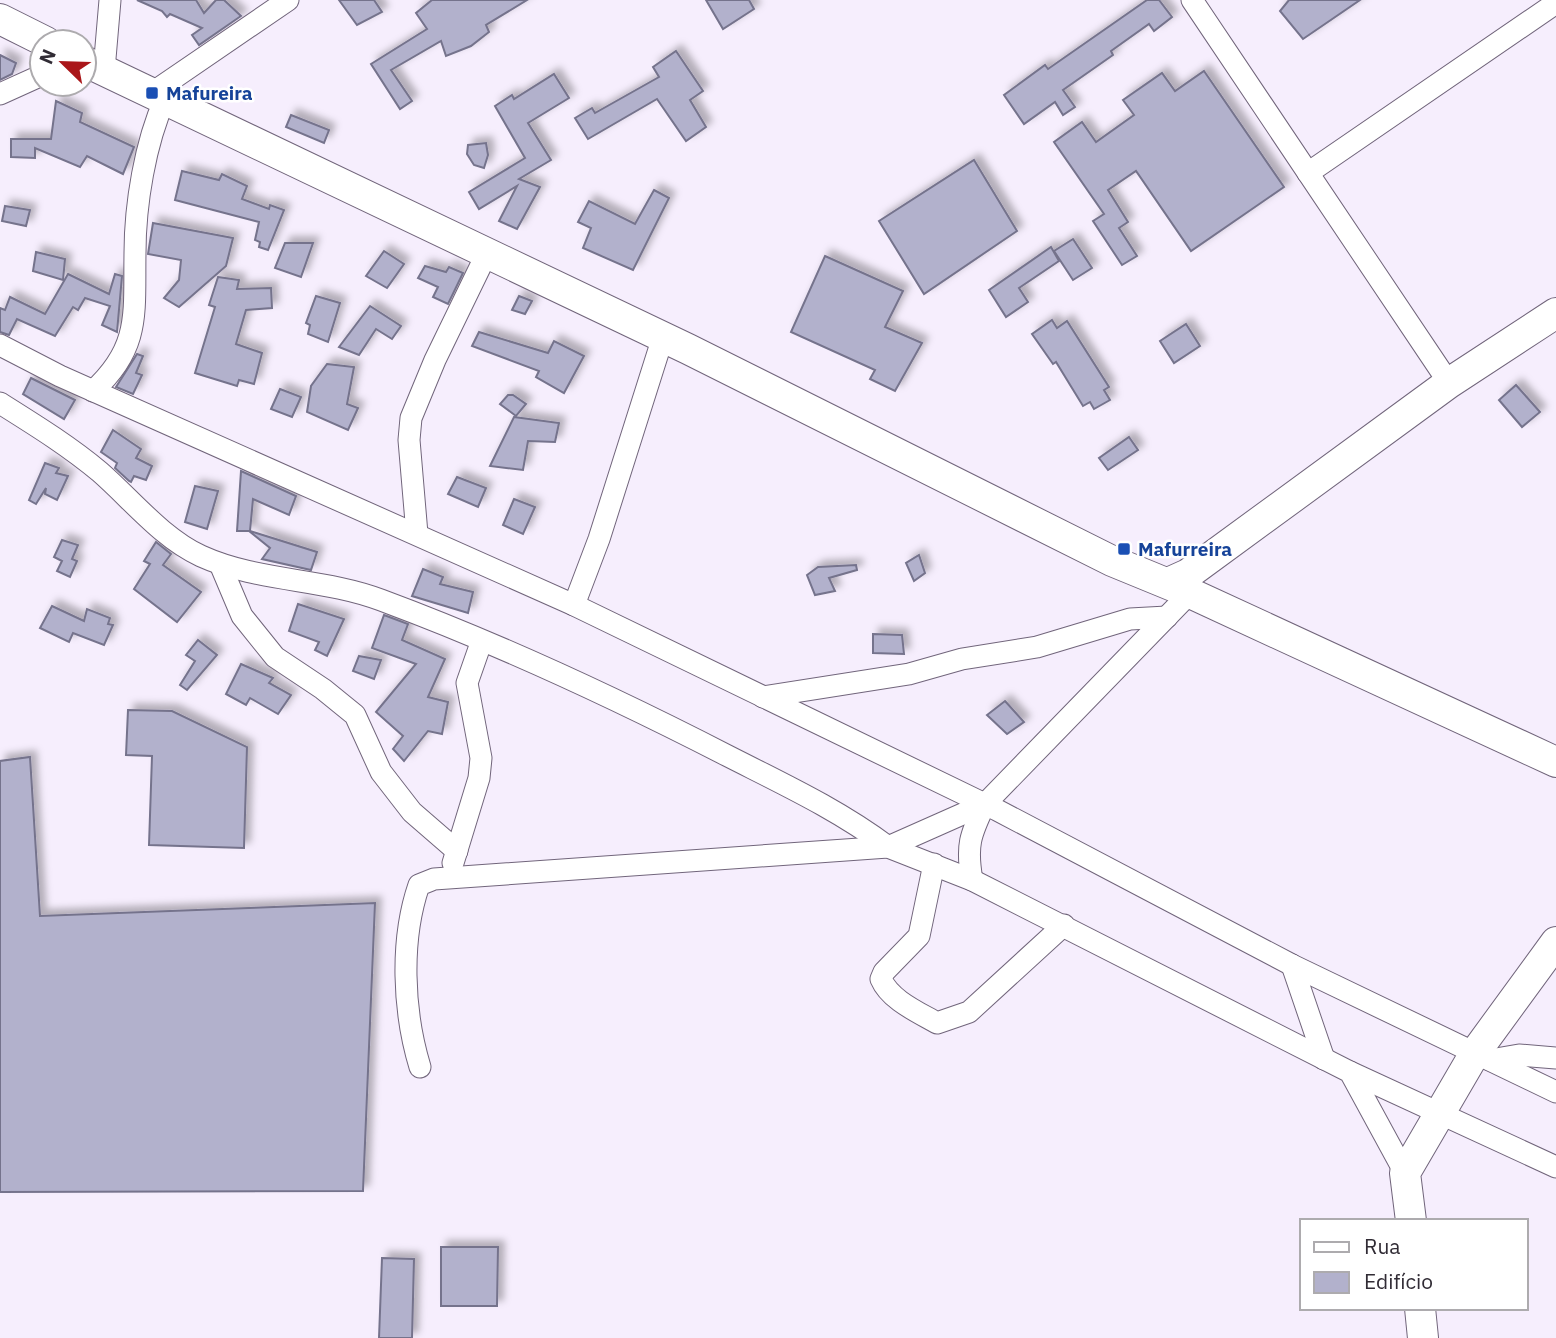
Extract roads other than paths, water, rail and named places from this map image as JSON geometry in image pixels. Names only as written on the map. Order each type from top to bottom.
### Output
[{"type":"main road","points":[[0,19],[28,33]]},
{"type":"main road","points":[[98,68],[663,337],[1112,561],[1157,582],[1179,588],[1556,762]]},
{"type":"main road","points":[[1179,588],[1188,574],[1449,383],[1556,313]]},
{"type":"main road","points":[[1411,1219],[1405,1173],[1439,1112],[1483,1056],[1556,942]]},
{"type":"main road","points":[[1420,1310],[1423,1338]]},
{"type":"street","points":[[98,50],[110,0]]},
{"type":"street","points":[[93,391],[120,362],[128,346],[135,316],[135,252],[147,156],[158,96],[288,0]]},
{"type":"street","points":[[1192,0],[1449,383]]},
{"type":"street","points":[[1308,173],[1556,3]]},
{"type":"street","points":[[0,94],[28,81]]},
{"type":"street","points":[[417,534],[409,440],[411,418],[487,253]]},
{"type":"street","points":[[573,605],[599,539],[663,337]]},
{"type":"street","points":[[0,345],[93,391],[573,605],[763,696],[985,804],[1292,965],[1556,1092]]},
{"type":"street","points":[[0,403],[54,437],[101,473],[137,510],[198,555],[220,564],[379,599],[682,733],[853,820],[888,846],[972,880],[1350,1072],[1556,1167]]},
{"type":"street","points":[[220,564],[242,615],[275,657],[323,689],[355,715],[381,772],[412,812],[457,852]]},
{"type":"street","points":[[972,880],[968,857],[969,837],[985,804],[1167,617],[1179,588]]},
{"type":"street","points":[[763,696],[909,674],[962,659],[1037,647],[1130,619],[1167,617]]},
{"type":"street","points":[[448,878],[479,778],[481,758],[467,683],[481,643]]},
{"type":"street","points":[[420,1067],[412,1039],[408,935],[419,885],[448,878],[888,846],[985,804]]},
{"type":"street","points":[[934,864],[919,936],[884,972],[881,979],[884,988],[937,1023],[968,1012],[1064,925]]},
{"type":"street","points":[[1292,965],[1324,1059]]},
{"type":"street","points":[[1483,1056],[1556,1058]]},
{"type":"street","points":[[1350,1072],[1405,1173]]},
{"type":"place","name":"Mafureira","points":[[152,93]]},
{"type":"place","name":"Mafurreira","points":[[1124,549]]}]
